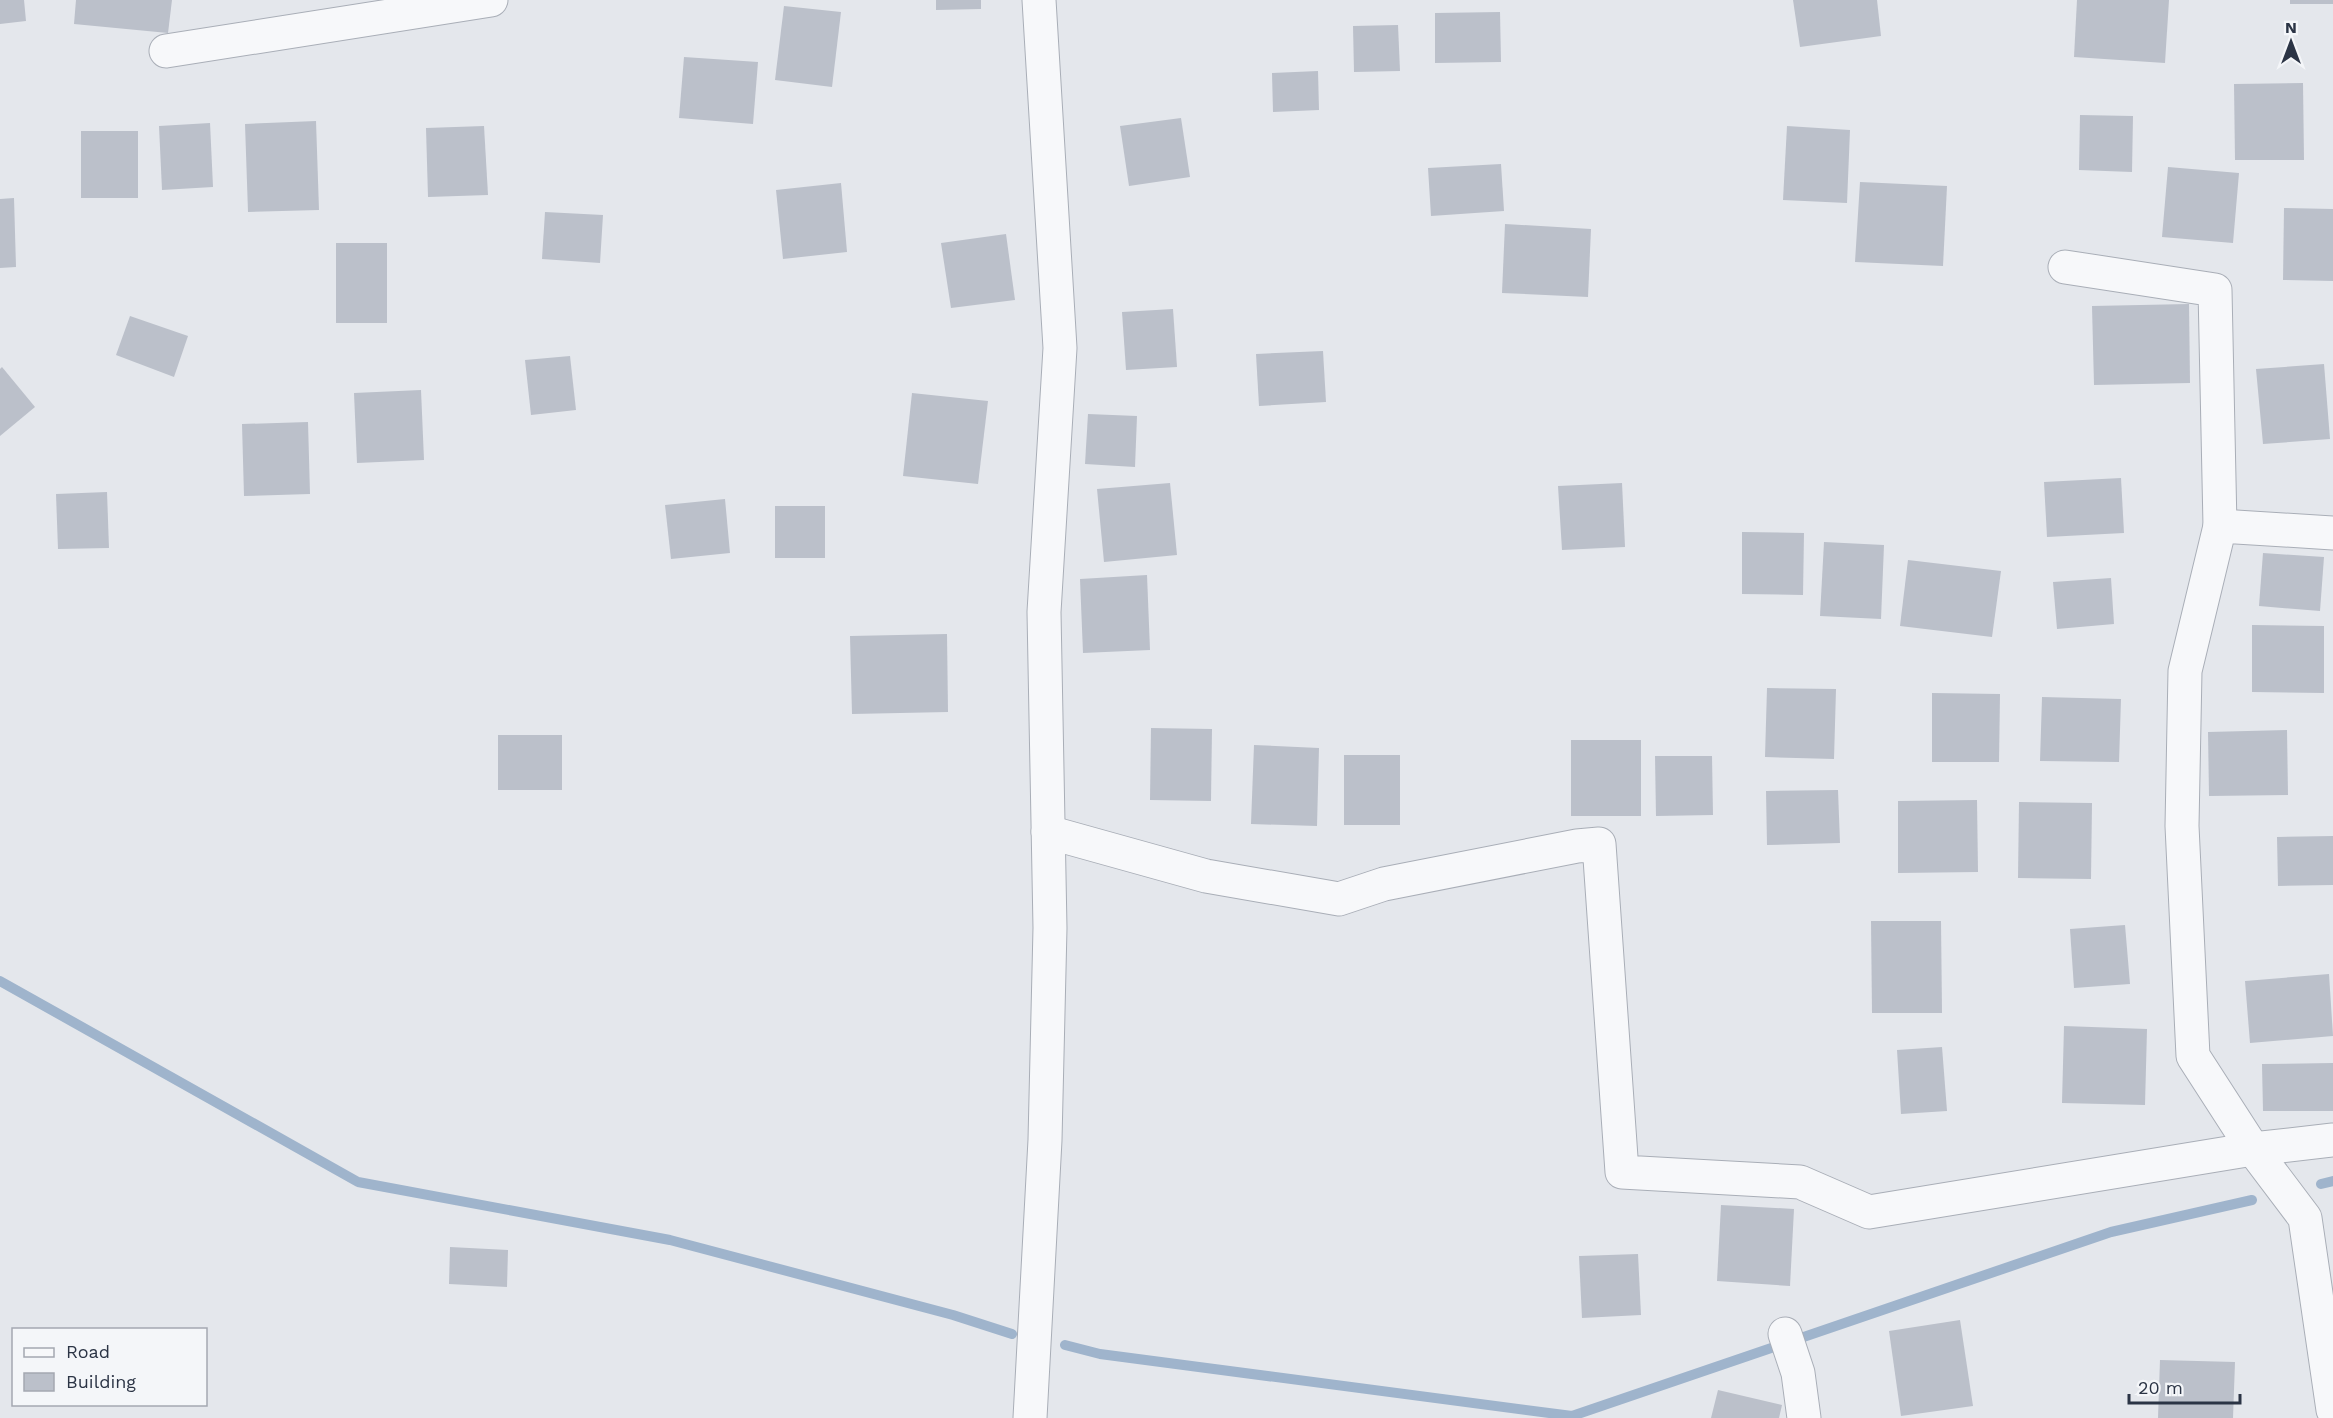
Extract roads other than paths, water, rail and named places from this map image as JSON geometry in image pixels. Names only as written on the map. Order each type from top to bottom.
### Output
[{"type":"street","points":[[166,51],[491,0]]},
{"type":"street","points":[[1029,1418],[1045,1140],[1050,928],[1044,612],[1060,348],[1039,0]]},
{"type":"street","points":[[2065,267],[2215,290],[2220,526],[2185,671],[2182,826],[2193,1056],[2253,1149],[2305,1218],[2333,1410]]},
{"type":"street","points":[[2220,526],[2333,534]]},
{"type":"street","points":[[1048,832],[1206,876],[1339,899],[1384,884],[1577,846],[1599,844],[1622,1172],[1800,1182],[1869,1212],[2253,1149],[2333,1140]]},
{"type":"street","points":[[1785,1334],[1798,1373],[1804,1418]]},
{"type":"waterway","points":[[0,981],[358,1182],[670,1240],[953,1315],[1012,1334]]},
{"type":"waterway","points":[[2321,1184],[2333,1181]]},
{"type":"waterway","points":[[1065,1345],[1100,1354],[1572,1416],[2111,1232],[2252,1200]]}]
